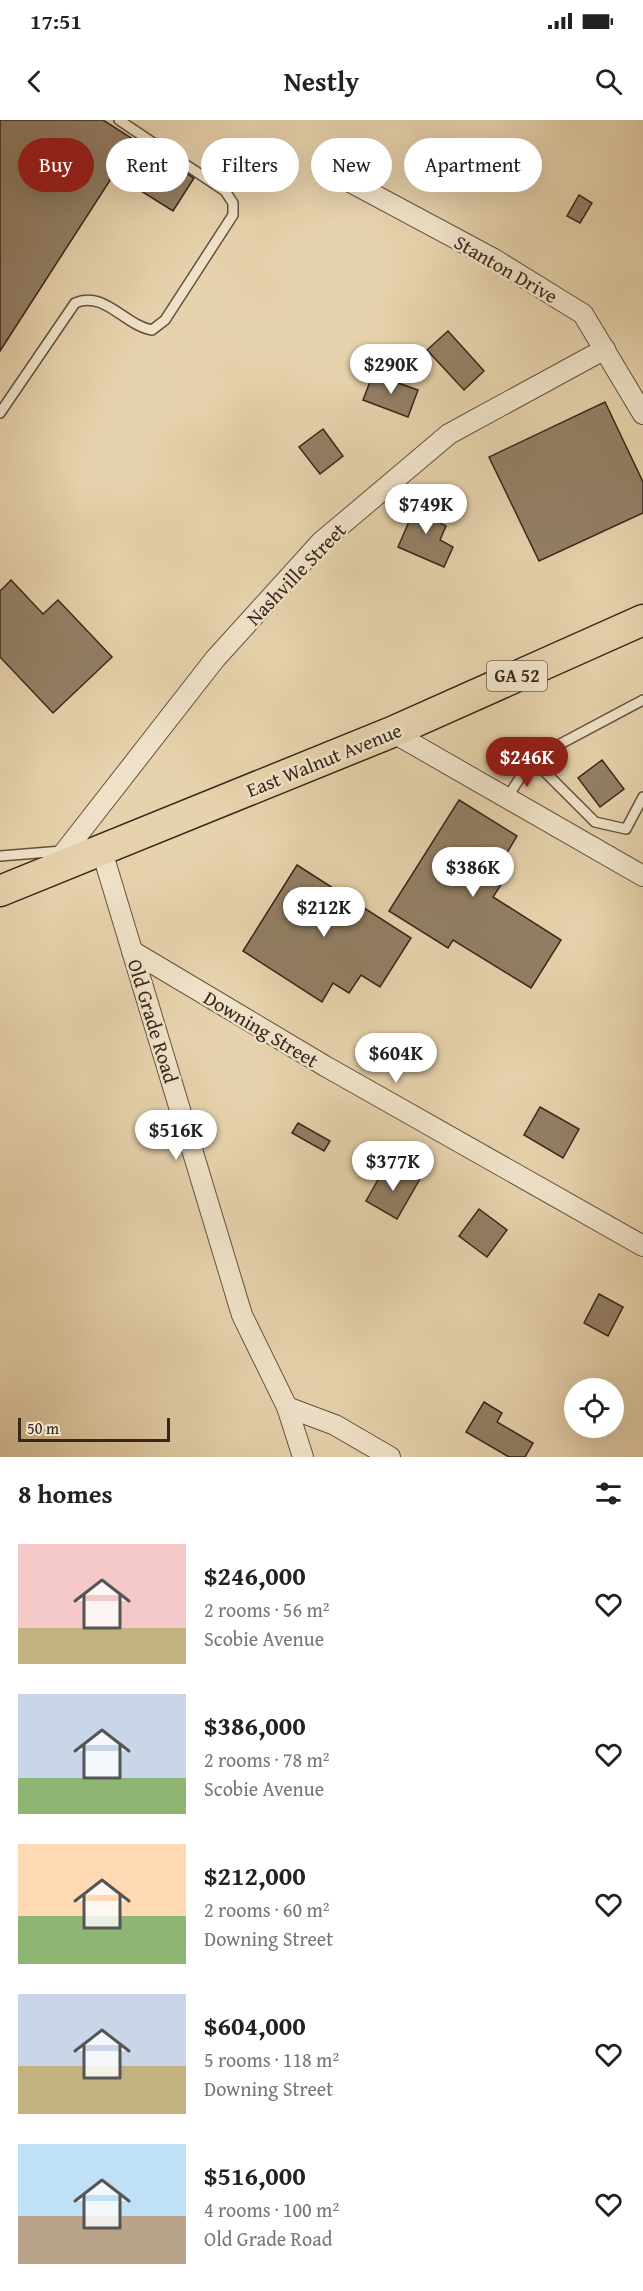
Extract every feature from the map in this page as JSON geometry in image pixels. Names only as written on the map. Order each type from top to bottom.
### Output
[{"type":"main road","name":"East Walnut Avenue","points":[[0,891],[57,860],[101,848],[228,800],[392,732],[643,620]]},
{"type":"street","name":"Stanton Drive","points":[[369,192],[494,259],[583,314],[643,414]]},
{"type":"street","name":"Nashville Street","points":[[57,860],[215,659],[321,542],[449,434],[605,349]]},
{"type":"street","points":[[392,732],[643,876]]},
{"type":"street","name":"Old Grade Road","points":[[101,848],[242,1315],[287,1407],[303,1457]]},
{"type":"street","name":"Downing Street","points":[[132,951],[325,1066],[643,1246]]},
{"type":"street","points":[[287,1407],[335,1425],[390,1457]]},
{"type":"lane","points":[[0,413],[75,303],[85,299],[98,300],[140,328],[152,330],[165,320],[233,215],[234,203],[225,191],[119,120]]},
{"type":"lane","points":[[507,798],[532,759],[643,700]]},
{"type":"lane","points":[[532,759],[595,822],[626,829],[643,797]]},
{"type":"lane","points":[[0,856],[57,860]]},
{"type":"building","points":[[0,120],[103,120],[131,138],[106,138],[106,186],[0,351]]},
{"type":"building","points":[[189,175],[194,178],[189,186]]},
{"type":"building","points":[[143,192],[185,192],[173,211]]},
{"type":"building","points":[[579,195],[592,203],[580,223],[567,216]]},
{"type":"building","points":[[448,331],[484,371],[464,390],[427,350]]},
{"type":"building","points":[[373,374],[418,390],[408,417],[363,400]]},
{"type":"building","points":[[605,402],[643,482],[643,513],[539,561],[489,457]]},
{"type":"building","points":[[323,429],[343,456],[320,474],[299,447]]},
{"type":"building","points":[[420,496],[438,505],[432,519],[446,526],[440,540],[453,547],[444,567],[398,547]]},
{"type":"building","points":[[11,580],[43,614],[58,600],[112,657],[53,713],[0,657],[0,591]]},
{"type":"building","points":[[602,760],[624,789],[600,807],[578,778]]},
{"type":"building","points":[[459,800],[517,836],[496,871],[506,877],[493,897],[561,940],[531,988],[453,940],[448,948],[389,911]]},
{"type":"building","points":[[297,865],[411,938],[380,987],[361,975],[349,993],[333,983],[322,1002],[243,951]]},
{"type":"building","points":[[540,1107],[579,1129],[563,1158],[524,1135]]},
{"type":"building","points":[[298,1123],[330,1141],[324,1151],[292,1133]]},
{"type":"building","points":[[404,1168],[421,1177],[397,1219],[366,1201],[383,1171],[397,1180]]},
{"type":"building","points":[[479,1209],[507,1230],[487,1257],[459,1236]]},
{"type":"building","points":[[599,1294],[623,1307],[608,1336],[584,1323]]},
{"type":"building","points":[[484,1402],[502,1413],[497,1422],[533,1443],[525,1457],[509,1457],[466,1432]]}]
